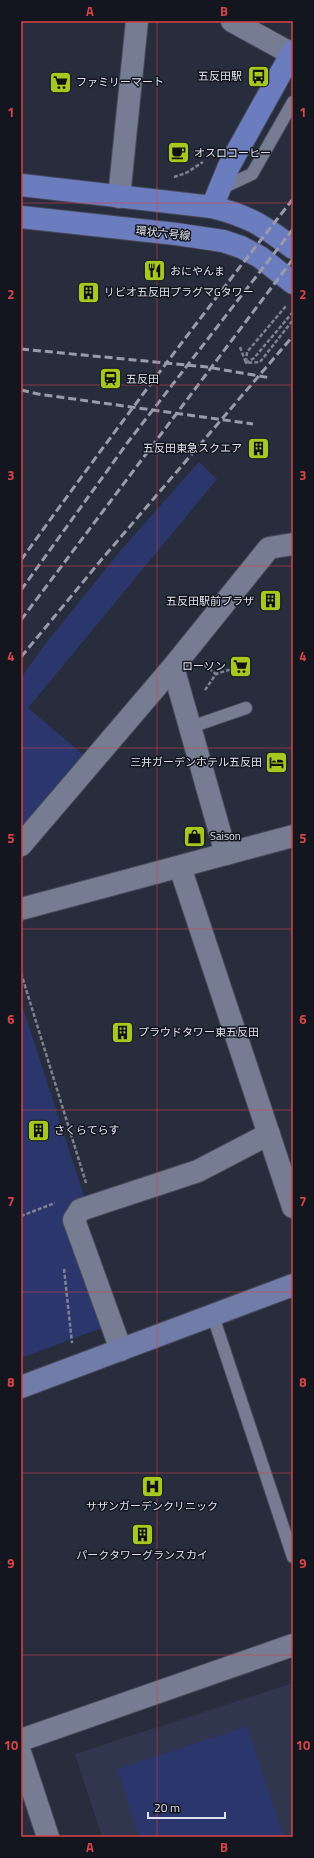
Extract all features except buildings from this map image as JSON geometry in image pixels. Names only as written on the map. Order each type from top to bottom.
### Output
[{"type":"main road","points":[[215,199],[229,166],[292,53]]},
{"type":"main road","points":[[21,185],[119,197],[215,199],[231,212],[262,225],[293,248]]},
{"type":"main road","name":"環状六号線","points":[[21,217],[196,236],[223,241],[241,247],[260,257],[293,283]]},
{"type":"street","points":[[119,197],[137,21]]},
{"type":"street","points":[[232,21],[292,53]]},
{"type":"street","points":[[21,844],[173,667],[269,548],[293,544]]},
{"type":"street","points":[[173,667],[226,854]]},
{"type":"street","points":[[21,909],[293,836]]},
{"type":"street","points":[[180,867],[293,1207]]},
{"type":"street","points":[[121,1350],[74,1220],[80,1210],[198,1171],[269,1134]]},
{"type":"street","points":[[21,1387],[293,1285]]},
{"type":"street","points":[[21,1740],[293,1645]]},
{"type":"street","points":[[21,1755],[48,1837]]},
{"type":"lane","points":[[215,199],[252,174],[293,102]]},
{"type":"lane","points":[[188,719],[246,708]]},
{"type":"lane","points":[[213,1316],[293,1557]]},
{"type":"path","points":[[172,178],[186,173],[205,160]]},
{"type":"path","points":[[246,363],[247,352],[288,304]]},
{"type":"path","points":[[246,363],[254,358],[293,312]]},
{"type":"path","points":[[246,363],[260,362],[293,320]]},
{"type":"path","points":[[240,347],[246,363]]},
{"type":"path","points":[[188,719],[212,683],[216,674],[235,668]]},
{"type":"path","points":[[21,973],[88,1189]]},
{"type":"path","points":[[21,1216],[57,1202],[58,1210]]},
{"type":"path","points":[[64,1263],[72,1348]]},
{"type":"shaded area","points":[[199,462],[217,479],[28,708],[87,758],[21,836],[21,678],[46,643],[122,549]]},
{"type":"shaded area","points":[[21,1002],[86,1202],[73,1207],[104,1327],[21,1358]]},
{"type":"shaded area","points":[[293,1683],[293,1837],[102,1837],[75,1754]]},
{"type":"shaded area","points":[[247,1726],[284,1837],[139,1837],[117,1769]]},
{"type":"railway","points":[[21,560],[155,378],[293,199]]},
{"type":"railway","points":[[21,590],[128,442],[293,229]]},
{"type":"railway","points":[[21,620],[293,259]]},
{"type":"railway","points":[[21,657],[102,559],[293,336]]},
{"type":"railway","points":[[21,349],[207,367],[271,378]]},
{"type":"railway","points":[[21,390],[38,394],[253,424]]},
{"type":"place","name":"五反田駅","points":[[258,76]]},
{"type":"place","name":"ファミリーマート","points":[[61,82]]},
{"type":"place","name":"オスロコーヒー","points":[[178,153]]},
{"type":"place","name":"おにやんま","points":[[155,271]]},
{"type":"place","name":"リビオ五反田プラグマGタワー","points":[[89,292]]},
{"type":"place","name":"五反田","points":[[111,379]]},
{"type":"place","name":"五反田東急スクエア","points":[[258,448]]},
{"type":"place","name":"五反田駅前プラザ","points":[[270,601]]},
{"type":"place","name":"ローソン","points":[[241,666]]},
{"type":"place","name":"三井ガーデンホテル五反田","points":[[277,762]]},
{"type":"place","name":"Saison","points":[[195,836]]},
{"type":"place","name":"プラウドタワー東五反田","points":[[122,1032]]},
{"type":"place","name":"さくらてらす","points":[[38,1130]]},
{"type":"place","name":"サザンガーデンクリニック","points":[[152,1486]]},
{"type":"place","name":"パークタワーグランスカイ","points":[[142,1535]]}]
